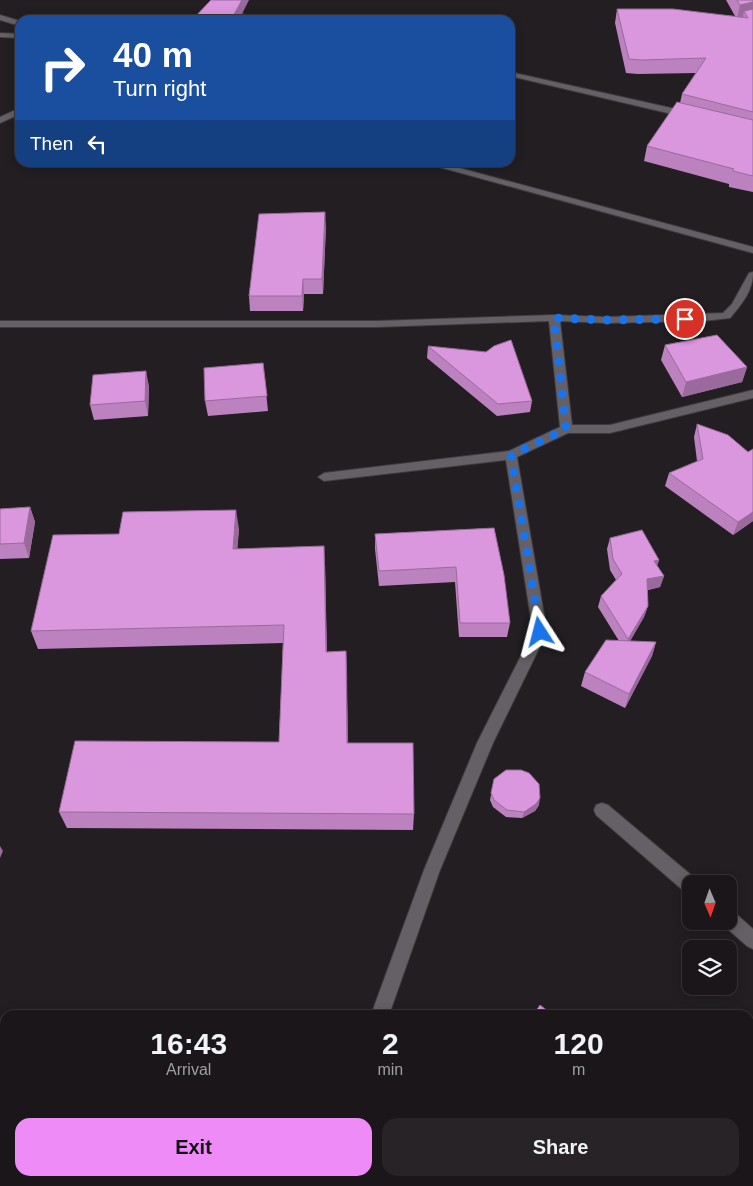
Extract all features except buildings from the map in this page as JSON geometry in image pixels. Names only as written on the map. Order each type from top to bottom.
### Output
[{"type":"street","points":[[0,16],[15,22]]},
{"type":"street","points":[[0,35],[15,36]]},
{"type":"street","points":[[515,75],[696,117]]},
{"type":"street","points":[[0,120],[15,113]]},
{"type":"street","points":[[444,167],[753,250]]},
{"type":"street","points":[[0,324],[377,324],[554,318],[607,320],[704,318],[726,316],[736,305],[753,275]]},
{"type":"street","points":[[554,318],[566,429]]},
{"type":"street","points":[[324,477],[511,455],[566,429],[610,429],[753,394]]},
{"type":"street","points":[[382,1010],[432,870],[485,743],[540,632],[511,455]]},
{"type":"street","points":[[602,810],[682,878]]},
{"type":"street","points":[[738,927],[753,940]]},
{"type":"route","points":[[540,632],[511,455],[566,429],[554,318],[607,320],[685,319]]}]
